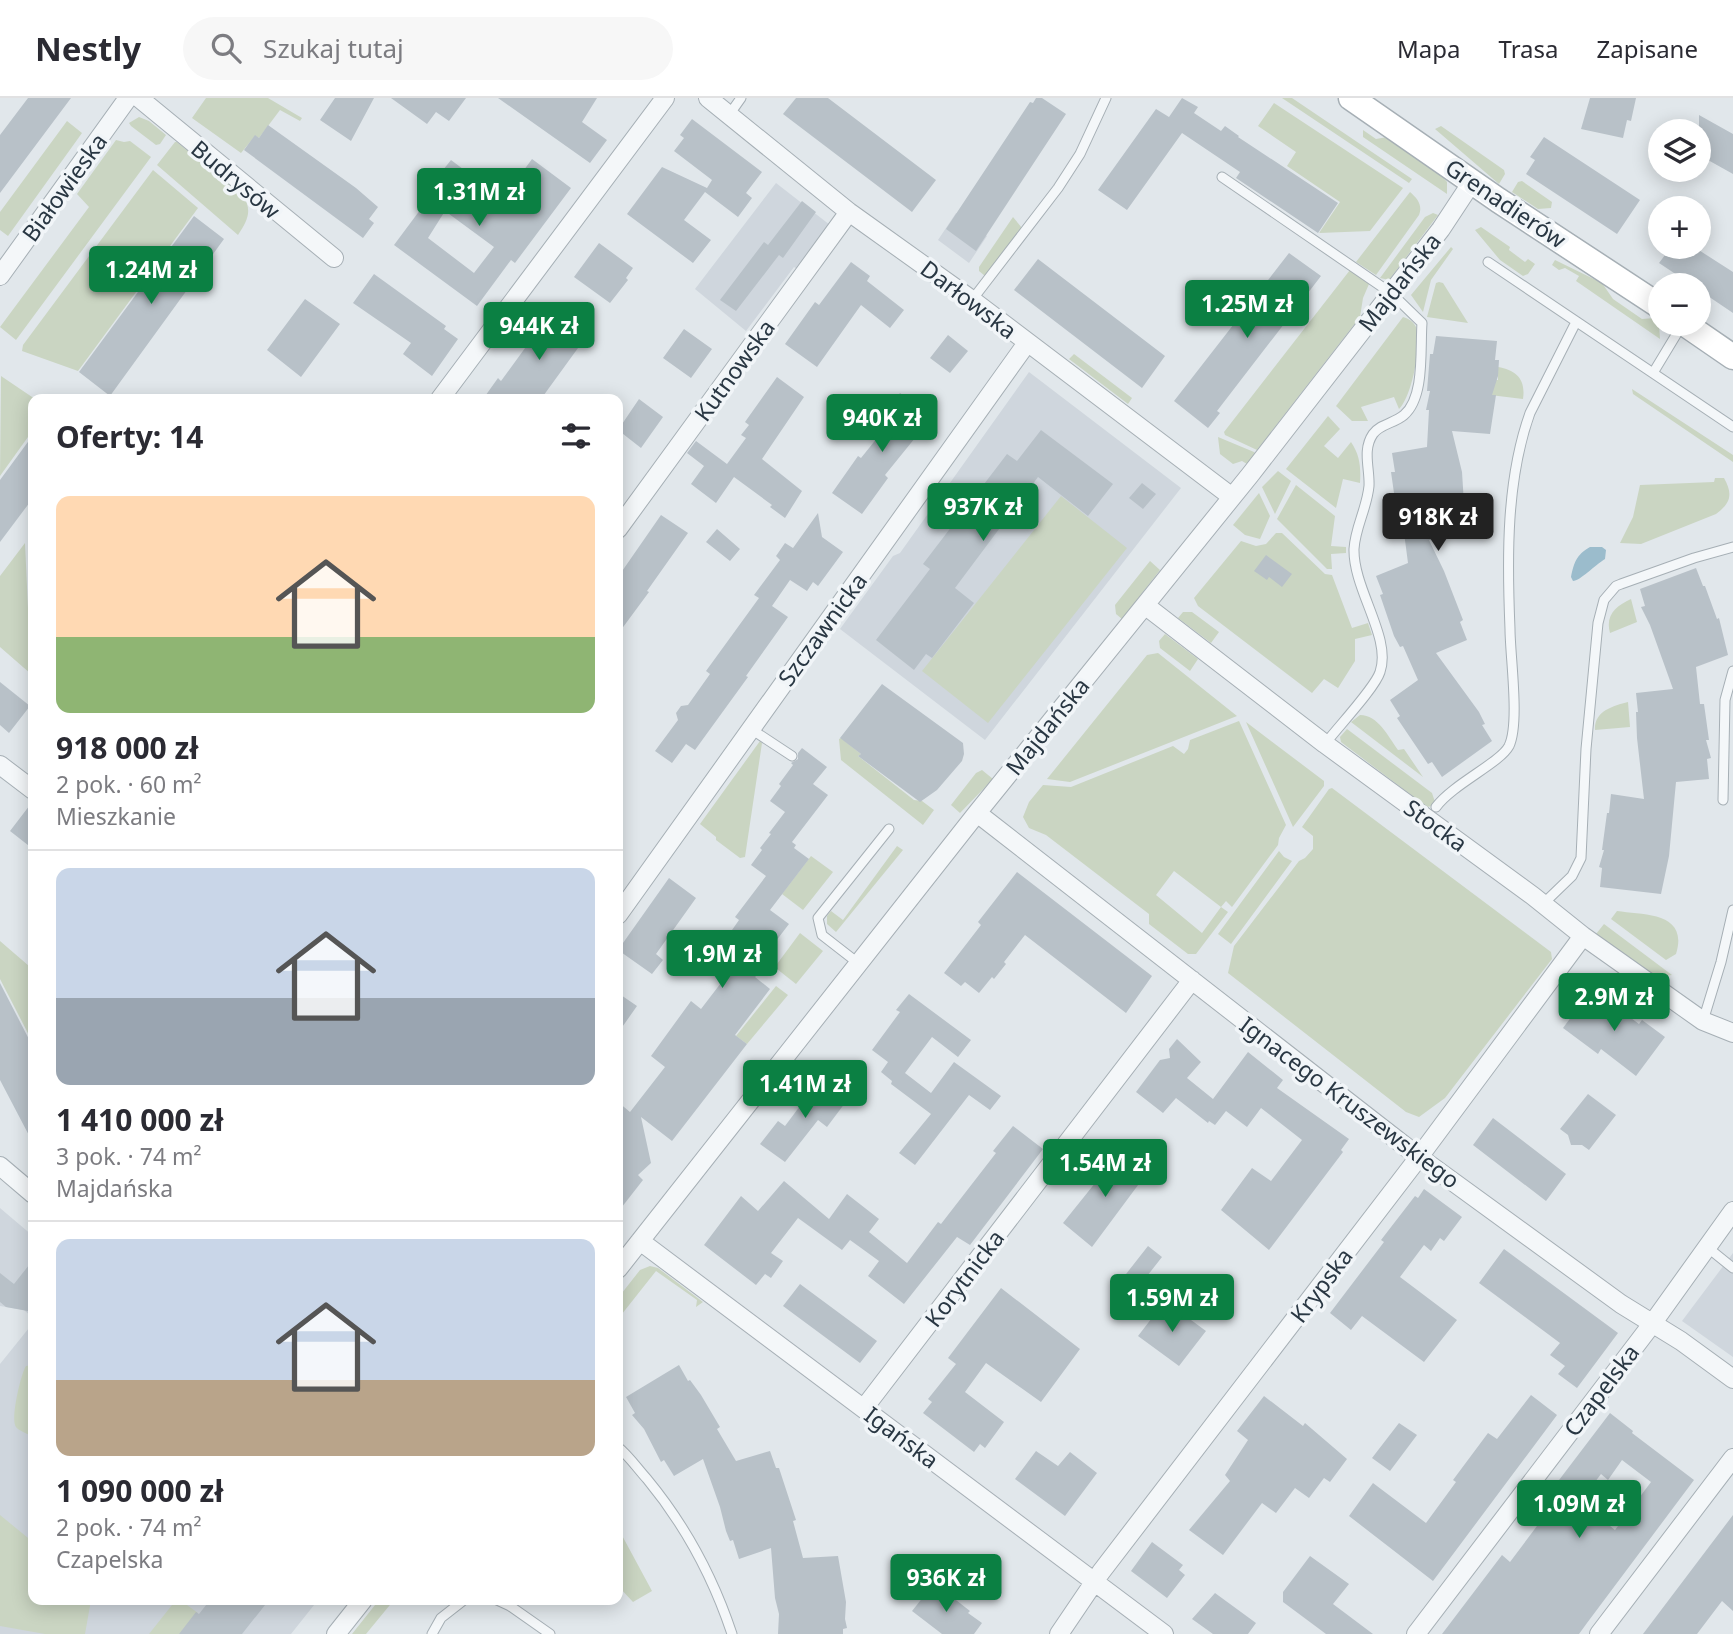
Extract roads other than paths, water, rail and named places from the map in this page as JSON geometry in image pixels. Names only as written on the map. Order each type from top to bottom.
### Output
[{"type":"street","name":"Białowieska","points":[[2,269],[128,98]]},
{"type":"street","name":"Budrysów","points":[[139,98],[334,258]]},
{"type":"street","points":[[444,394],[665,98]]},
{"type":"street","name":"Darłowska","points":[[708,98],[849,212],[972,300],[1232,498]]},
{"type":"street","name":"Grenadierów","points":[[1351,98],[1648,298]]},
{"type":"street","name":"Majdańska","points":[[623,1259],[640,1241],[977,813],[1232,498],[1441,229],[1472,182]]},
{"type":"street","name":"Kutnowska","points":[[623,522],[849,212]]},
{"type":"street","points":[[1702,336],[1733,357]]},
{"type":"street","name":"Szczawnicka","points":[[623,908],[1027,343]]},
{"type":"street","name":"Stocka","points":[[1146,606],[1325,744],[1583,936],[1703,1021],[1733,1033]]},
{"type":"street","points":[[0,765],[28,786]]},
{"type":"street","name":"Ignacego Kruszewskiego","points":[[977,813],[1419,1157],[1652,1325],[1733,1379]]},
{"type":"street","name":"Krypska","points":[[1059,1634],[1095,1581],[1419,1157],[1583,936]]},
{"type":"street","name":"Korytnicka","points":[[864,1408],[1192,981]]},
{"type":"street","points":[[0,1166],[28,1190]]},
{"type":"street","name":"Czapelska","points":[[1416,1634],[1652,1325],[1733,1212]]},
{"type":"street","name":"Igańska","points":[[640,1241],[1164,1634]]},
{"type":"street","points":[[1600,1634],[1733,1458]]},
{"type":"street","points":[[336,1634],[359,1605]]},
{"type":"lane","points":[[729,115],[741,98]]},
{"type":"lane","points":[[972,300],[1058,188],[1080,154],[1106,98]]},
{"type":"lane","points":[[1223,177],[1391,293],[1422,323],[1418,395],[1413,407],[1401,417],[1379,428],[1368,445],[1369,486],[1356,537],[1355,565],[1380,639],[1382,660],[1377,679],[1325,744]]},
{"type":"lane","points":[[1488,262],[1733,427]]},
{"type":"lane","points":[[1436,807],[1454,787],[1496,758],[1510,744],[1513,706],[1508,533],[1518,464],[1530,413],[1576,322]]},
{"type":"lane","points":[[1653,373],[1676,336]]},
{"type":"lane","points":[[1543,904],[1572,876],[1581,858],[1590,688],[1598,623],[1604,600],[1621,584],[1733,547]]},
{"type":"lane","points":[[1723,800],[1725,700],[1733,671]]},
{"type":"lane","points":[[750,728],[792,756]]},
{"type":"lane","points":[[858,963],[821,936],[818,918],[889,829]]},
{"type":"lane","points":[[1703,1021],[1733,910]]},
{"type":"lane","points":[[1707,1247],[1733,1268]]},
{"type":"lane","points":[[623,1453],[657,1492],[691,1540],[717,1589],[732,1634]]},
{"type":"lane","points":[[432,1634],[441,1618],[458,1605]]},
{"type":"lane","points":[[508,1605],[550,1634]]},
{"type":"water","points":[[1590,547],[1602,547],[1606,550],[1605,559],[1573,581],[1571,577],[1576,560]]}]
